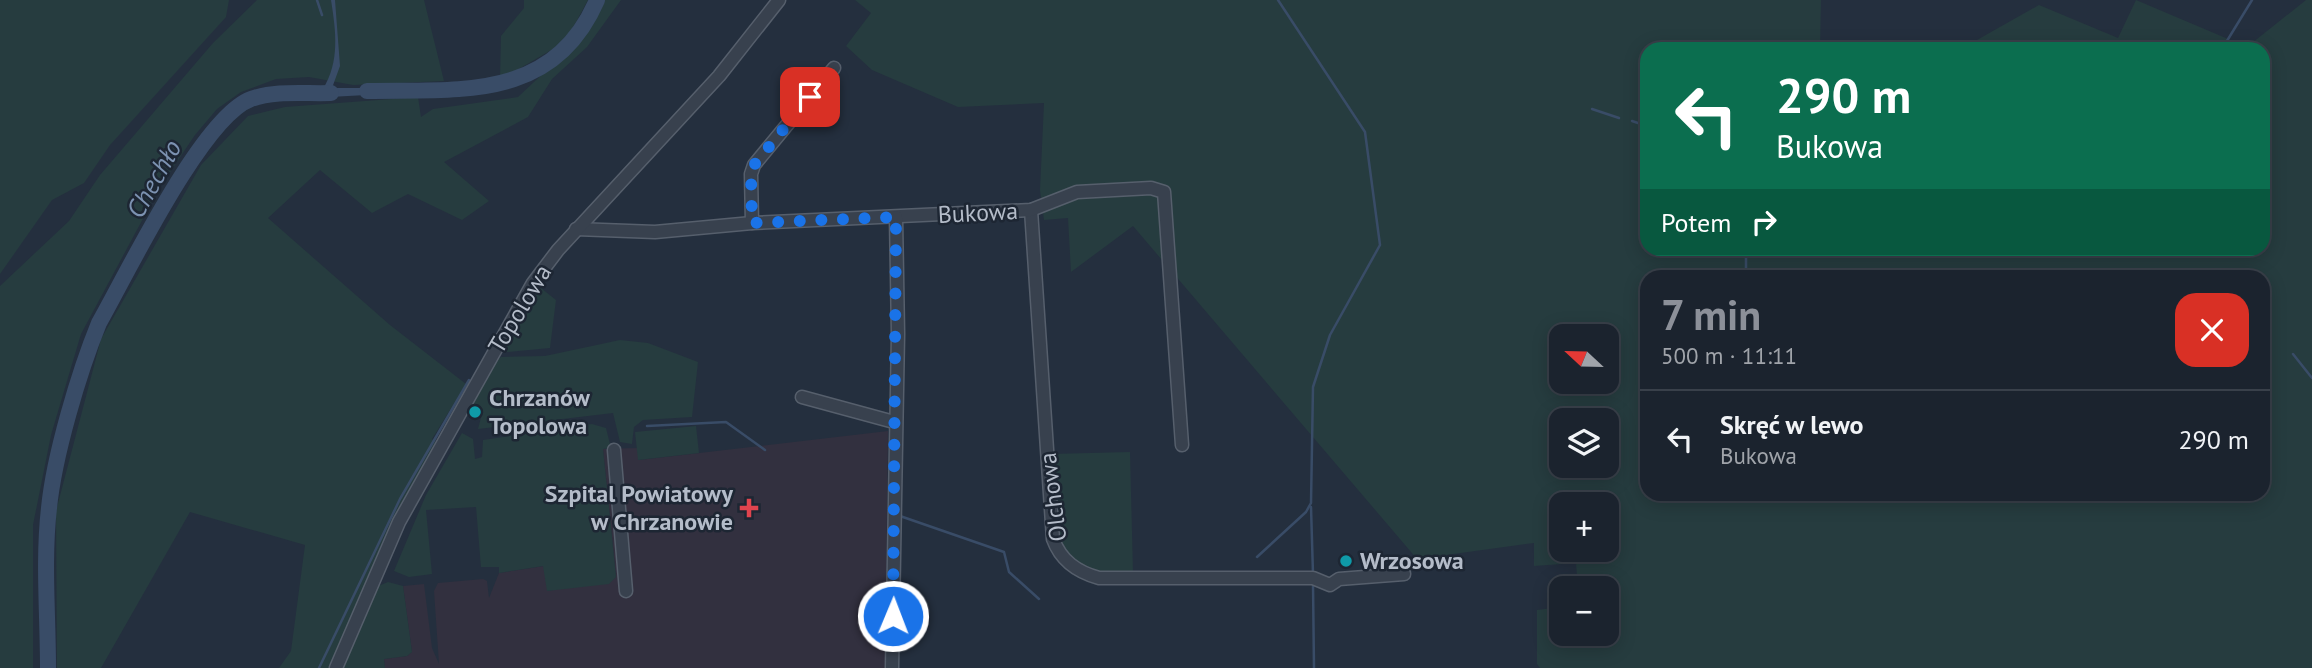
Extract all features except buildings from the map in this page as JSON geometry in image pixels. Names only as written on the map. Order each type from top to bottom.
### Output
[{"type":"street","name":"Topolowa","points":[[336,668],[399,522],[431,460],[533,283],[576,229],[719,76],[779,0]]},
{"type":"street","points":[[752,223],[751,174],[754,165],[834,68]]},
{"type":"street","name":"Bukowa","points":[[576,229],[655,232],[752,223],[1031,210],[1077,192],[1151,188],[1164,192],[1182,444]]},
{"type":"street","name":"Olchowa","points":[[1031,210],[1053,539],[1061,557],[1079,570],[1099,578],[1313,578],[1330,585],[1339,579],[1404,574]]},
{"type":"street","points":[[892,668],[896,217]]},
{"type":"street","points":[[802,397],[894,422]]},
{"type":"street","points":[[614,450],[626,591]]},
{"type":"shaded area","name":"Szpital Powiatowy w Chrzanowie","points":[[888,431],[885,668],[385,668],[384,659],[407,656],[412,652],[403,586],[424,584],[432,648],[439,664],[434,591],[438,583],[483,579],[487,581],[489,598],[499,573],[544,566],[548,591],[616,577],[603,449],[637,448],[639,460]]},
{"type":"green space","points":[[0,0],[229,0],[226,17],[110,145],[84,183],[52,200],[0,274]]},
{"type":"green space","points":[[257,0],[424,0],[444,81],[353,85],[309,77],[276,79],[241,92],[217,109],[195,135],[160,187],[81,334],[51,435],[33,525],[33,668],[0,668],[0,286],[69,221],[100,175],[213,43]]},
{"type":"green space","points":[[524,0],[588,0],[565,42],[500,80],[501,36],[524,8]]},
{"type":"green space","points":[[601,0],[621,0],[587,47],[552,79],[528,117],[444,162],[489,201],[462,220],[408,194],[372,213],[320,170],[268,218],[390,325],[466,384],[432,439],[436,442],[395,519],[329,668],[279,668],[291,651],[305,545],[190,512],[101,668],[57,668],[56,511],[101,339],[201,165],[248,116],[285,107],[418,97],[421,117],[433,109],[518,97],[582,37]]},
{"type":"green space","points":[[855,0],[1821,0],[1820,42],[1640,42],[1640,256],[2270,256],[2270,42],[2253,42],[2306,0],[2312,0],[2312,668],[1540,668],[1537,664],[1537,610],[1549,608],[1549,646],[1619,646],[1619,576],[1577,576],[1576,563],[1534,566],[1534,543],[1417,559],[1133,226],[1071,272],[1068,218],[1044,220],[1040,190],[1044,103],[958,107],[872,70],[846,46],[871,13]]},
{"type":"green space","points":[[2136,0],[2235,42],[1973,42],[2039,5],[2118,38]]},
{"type":"green space","points":[[537,285],[556,300],[550,348],[507,352],[504,343]]},
{"type":"green space","points":[[620,340],[648,343],[698,362],[692,417],[643,420],[634,427],[632,444],[620,442],[613,413],[478,429],[483,410],[472,403],[494,362],[501,357],[545,356]]},
{"type":"green space","points":[[592,424],[606,428],[611,448],[603,449],[616,577],[609,584],[547,591],[543,566],[499,573],[499,567],[481,567],[476,507],[426,510],[432,574],[409,577],[394,571],[426,495],[462,433],[473,439],[475,459],[482,457],[483,440]]},
{"type":"green space","points":[[696,426],[699,453],[638,460],[635,432]]},
{"type":"green space","points":[[1130,452],[1133,572],[1097,571],[1073,561],[1057,540],[1051,454]]},
{"type":"green space","points":[[388,582],[403,586],[412,652],[407,656],[384,659],[385,668],[341,668],[376,587]]},
{"type":"water","points":[[331,0],[335,0],[340,66],[332,88],[387,88],[385,94],[311,98],[311,90],[323,89],[332,68],[335,35]]},
{"type":"waterway","points":[[317,0],[322,15]]},
{"type":"waterway","name":"Chechło","points":[[367,91],[469,88],[500,83],[529,73],[555,57],[578,33],[597,0]]},
{"type":"waterway","points":[[1257,557],[1306,512],[1311,503],[1313,387],[1330,335],[1380,245],[1365,132],[1278,0]]},
{"type":"waterway","points":[[2226,42],[2252,0]]},
{"type":"waterway","name":"Chechło","points":[[48,668],[46,547],[52,487],[68,414],[99,323],[167,199],[211,135],[232,112],[251,99],[261,96],[280,93],[331,93]]},
{"type":"waterway","points":[[1592,109],[1619,118]]},
{"type":"waterway","points":[[1632,121],[1640,124]]},
{"type":"waterway","points":[[1746,256],[1746,270]]},
{"type":"waterway","points":[[2293,354],[2312,378]]},
{"type":"waterway","points":[[319,668],[400,499],[469,380]]},
{"type":"waterway","points":[[647,426],[726,422],[765,450]]},
{"type":"waterway","points":[[1311,507],[1313,574]]},
{"type":"waterway","points":[[900,516],[1004,552],[1009,572],[1039,599]]},
{"type":"waterway","points":[[1313,584],[1314,668]]},
{"type":"place","name":"Chrzanów Topolowa","points":[[475,412]]},
{"type":"place","name":"Szpital Powiatowy w Chrzanowie","points":[[749,508]]},
{"type":"place","name":"Wrzosowa","points":[[1346,561]]},
{"type":"route","points":[[810,97],[754,165],[751,174],[752,223],[896,217],[898,334],[894,422],[893,616]]}]
